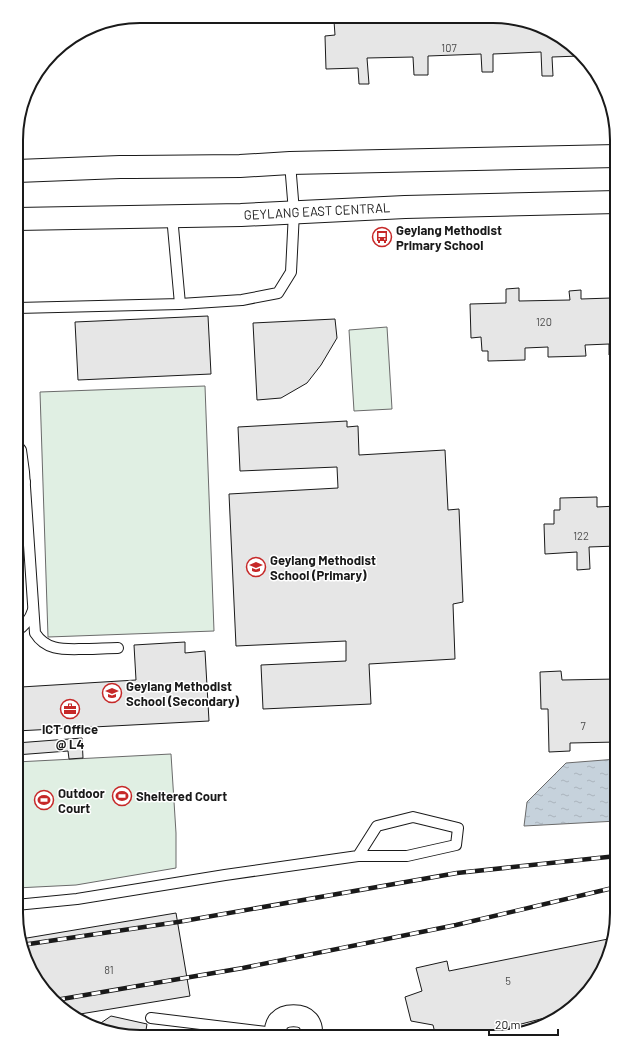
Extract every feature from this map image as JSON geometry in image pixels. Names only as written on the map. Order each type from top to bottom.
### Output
[{"type":"main road","points":[[23,171],[120,166],[240,166],[290,163],[610,156]]},
{"type":"main road","name":"GEYLANG EAST CENTRAL","points":[[23,219],[241,215],[405,208],[610,202]]},
{"type":"street","points":[[276,1030],[278,1022],[293,1015],[302,1017],[308,1021],[312,1030]]},
{"type":"lane","points":[[23,308],[180,304],[242,300],[278,293],[291,272],[294,212],[290,163]]},
{"type":"lane","points":[[172,216],[180,304]]},
{"type":"lane","points":[[23,466],[35,633],[39,640],[45,644],[63,650],[118,648]]},
{"type":"lane","points":[[23,486],[25,482]]},
{"type":"lane","points":[[23,514],[28,528]]},
{"type":"lane","points":[[23,626],[30,618],[34,608]]},
{"type":"lane","points":[[23,904],[77,899],[358,856],[407,856],[456,846],[458,828],[413,817],[377,826],[358,856]]},
{"type":"lane","points":[[152,1018],[239,1030]]},
{"type":"green space","points":[[387,327],[392,409],[354,411],[349,330]]},
{"type":"green space","points":[[205,386],[214,631],[48,637],[40,392]]},
{"type":"green space","points":[[171,754],[176,833],[176,868],[76,885],[23,888],[23,762]]},
{"type":"water","points":[[610,760],[610,821],[524,826],[527,802],[566,763]]},
{"type":"building","points":[[334,23],[508,24],[538,32],[564,47],[575,56],[552,57],[553,76],[542,76],[541,52],[493,54],[493,72],[482,72],[481,54],[428,56],[428,75],[414,75],[413,57],[367,58],[369,84],[359,84],[358,68],[326,69],[325,36],[335,35]]},
{"type":"building","points":[[519,288],[519,301],[570,300],[569,291],[581,290],[581,299],[610,298],[610,355],[609,344],[585,345],[586,356],[548,357],[548,347],[525,348],[525,360],[488,361],[488,351],[482,351],[481,337],[471,338],[470,304],[506,303],[506,289]]},
{"type":"building","points":[[208,316],[211,374],[78,380],[75,322]]},
{"type":"building","points":[[335,319],[337,338],[321,365],[307,383],[281,398],[257,400],[253,323]]},
{"type":"building","points":[[347,421],[347,427],[358,426],[359,455],[445,450],[448,510],[459,509],[463,602],[453,604],[455,659],[369,664],[371,704],[263,709],[261,665],[346,661],[346,641],[236,646],[229,494],[338,488],[337,467],[240,471],[238,427]]},
{"type":"building","points":[[597,497],[597,507],[610,506],[610,546],[589,547],[590,569],[577,570],[577,552],[545,554],[544,524],[554,524],[554,510],[560,510],[560,498]]},
{"type":"building","points":[[185,642],[185,653],[205,651],[209,721],[23,731],[23,687],[136,680],[134,645]]},
{"type":"building","points":[[561,671],[562,680],[610,679],[610,742],[570,743],[570,751],[549,752],[548,709],[541,709],[540,672]]},
{"type":"building","points":[[82,738],[83,758],[69,759],[68,751],[23,754],[23,742]]},
{"type":"building","points":[[176,913],[190,996],[82,1014],[57,996],[47,984],[32,958],[26,938]]},
{"type":"building","points":[[607,939],[598,965],[581,990],[570,1001],[543,1018],[500,1030],[434,1030],[433,1025],[411,1021],[405,997],[422,991],[416,968],[447,961],[449,971]]},
{"type":"building","points":[[111,1016],[147,1024],[146,1030],[140,1030],[125,1029],[101,1023]]},
{"type":"railway","points":[[27,944],[178,922],[457,873],[610,857]]},
{"type":"railway","points":[[61,999],[243,968],[456,925],[610,889]]},
{"type":"place","name":"Geylang Methodist Primary School","points":[[382,237]]},
{"type":"place","name":"Geylang Methodist School (Primary)","points":[[256,567]]},
{"type":"place","name":"Geylang Methodist School (Secondary)","points":[[112,693]]},
{"type":"place","name":"ICT Office @ L4","points":[[70,709]]},
{"type":"place","name":"Sheltered Court","points":[[122,796]]},
{"type":"place","name":"Outdoor Court","points":[[44,800]]}]
